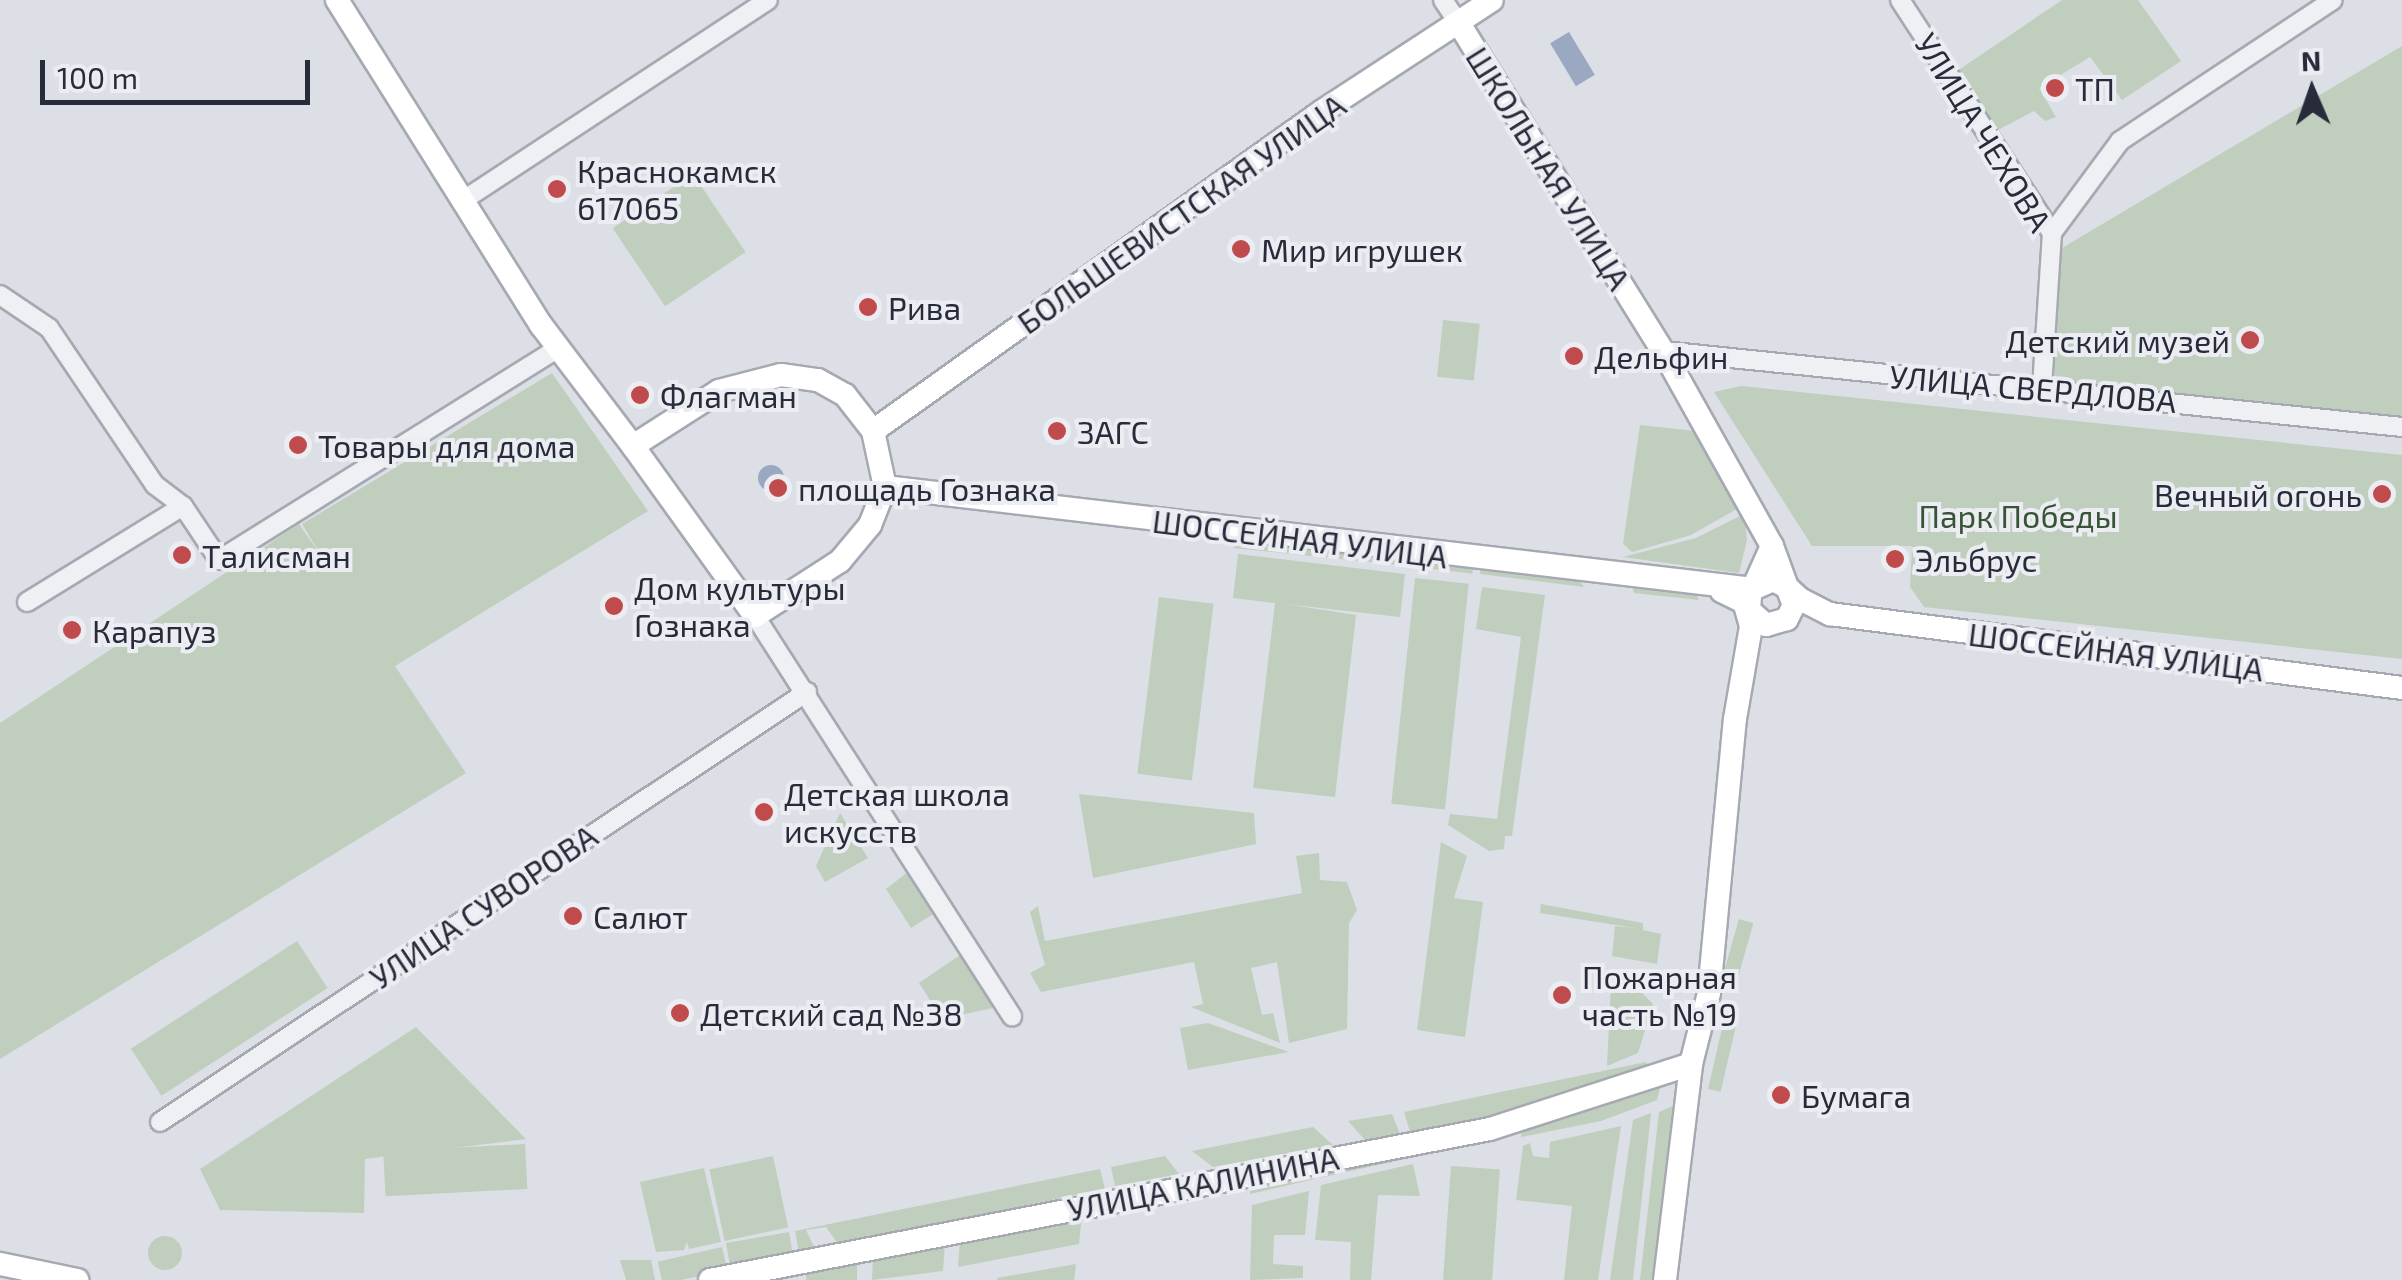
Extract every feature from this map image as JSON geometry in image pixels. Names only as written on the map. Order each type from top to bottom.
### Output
[{"type":"street","points":[[337,0],[558,349],[807,692],[1012,1017]]},
{"type":"street","points":[[462,200],[768,0]]},
{"type":"street","name":"ШКОЛЬНАЯ УЛИЦА","points":[[1444,0],[1664,351],[1772,546],[1787,586]]},
{"type":"street","name":"БОЛЬШЕВИСТСКАЯ УЛИЦА","points":[[872,431],[1492,0]]},
{"type":"street","name":"УЛИЦА ЧЕХОВА","points":[[1900,0],[2052,232],[2042,388]]},
{"type":"street","points":[[2052,232],[2120,142],[2333,0]]},
{"type":"street","points":[[0,294],[49,328],[155,485],[183,506],[219,560],[558,349]]},
{"type":"street","name":"УЛИЦА СВЕРДЛОВА","points":[[1664,351],[2402,427]]},
{"type":"street","points":[[632,446],[719,392],[768,376],[818,380],[845,395],[872,431],[885,488],[870,525],[840,561],[755,616]]},
{"type":"street","name":"ШОССЕЙНАЯ УЛИЦА","points":[[885,488],[1716,589],[1751,599]]},
{"type":"street","points":[[27,602],[183,506]]},
{"type":"street","points":[[1665,1280],[1691,1064],[1708,993],[1751,599],[1772,546]]},
{"type":"street","points":[[1751,599],[1772,580],[1830,614]]},
{"type":"street","points":[[1747,657],[1781,624],[1794,605],[1787,586]]},
{"type":"street","points":[[1751,599],[1759,622],[1781,624],[1830,614]]},
{"type":"street","name":"ШОССЕЙНАЯ УЛИЦА","points":[[1830,614],[2402,688]]},
{"type":"street","name":"УЛИЦА СУВОРОВА","points":[[160,1122],[807,692]]},
{"type":"street","name":"УЛИЦА КАЛИНИНА","points":[[710,1280],[1490,1129],[1691,1064]]},
{"type":"street","points":[[0,1264],[77,1280]]},
{"type":"green space","points":[[2062,0],[2138,0],[2181,61],[2122,100],[2090,57],[2039,88],[2056,117],[2045,121],[2034,111],[1996,131],[1957,71]]},
{"type":"green space","points":[[2402,46],[2402,419],[2049,379],[2057,251]]},
{"type":"green space","points":[[693,174],[746,252],[665,306],[613,228]]},
{"type":"green space","points":[[1443,320],[1480,324],[1474,381],[1437,377]]},
{"type":"green space","points":[[552,373],[648,511],[395,666],[466,773],[0,1059],[0,723],[299,524],[320,554],[302,524]]},
{"type":"green space","name":"Парк Победы","points":[[1741,386],[2402,455],[2402,659],[1924,607],[1910,587],[1912,546],[1812,546],[1714,392]]},
{"type":"green space","points":[[1640,425],[1705,432],[1742,506],[1691,535],[1632,552],[1623,544]]},
{"type":"green space","points":[[1744,514],[1747,540],[1739,573],[1623,557],[1696,538]]},
{"type":"green space","points":[[1235,536],[1408,554],[1407,566],[1234,548]]},
{"type":"green space","points":[[1238,554],[1405,574],[1400,617],[1285,604],[1356,615],[1335,797],[1253,788],[1275,603],[1233,598]]},
{"type":"green space","points":[[1417,557],[1474,564],[1472,574],[1416,567]]},
{"type":"green space","points":[[1481,566],[1577,577],[1584,587],[1480,574]]},
{"type":"green space","points":[[1415,578],[1469,584],[1445,809],[1391,804]]},
{"type":"green space","points":[[1631,583],[1696,591],[1699,600],[1634,593]]},
{"type":"green space","points":[[1482,587],[1545,595],[1512,836],[1505,836],[1504,849],[1489,851],[1448,825],[1450,814],[1497,819],[1521,637],[1476,629]]},
{"type":"green space","points":[[1159,597],[1214,604],[1192,780],[1137,774]]},
{"type":"green space","points":[[1079,794],[1254,813],[1256,844],[1093,878]]},
{"type":"green space","points":[[840,813],[868,858],[825,882],[816,866]]},
{"type":"green space","points":[[1441,842],[1467,856],[1454,898],[1483,902],[1465,1037],[1417,1030]]},
{"type":"green space","points":[[1319,853],[1320,880],[1347,882],[1357,910],[1349,923],[1347,1029],[1289,1043],[1277,962],[1251,968],[1262,1015],[1273,1013],[1280,1043],[1191,1007],[1203,1004],[1194,962],[1041,992],[1030,973],[1045,965],[1030,912],[1038,906],[1045,941],[1302,893],[1296,856]]},
{"type":"green space","points":[[913,868],[935,913],[911,928],[886,889]]},
{"type":"green space","points":[[1541,904],[1643,923],[1643,930],[1661,934],[1657,964],[1612,956],[1615,926],[1635,928],[1540,913]]},
{"type":"green space","points":[[1739,919],[1753,923],[1737,982],[1722,978]]},
{"type":"green space","points":[[297,941],[327,988],[161,1096],[131,1049]]},
{"type":"green space","points":[[963,953],[993,1008],[942,1019],[919,983]]},
{"type":"green space","points":[[1611,986],[1638,989],[1653,1004],[1638,1053],[1607,1066]]},
{"type":"green space","points":[[1726,1011],[1739,1014],[1721,1092],[1708,1089]]},
{"type":"green space","points":[[1208,1023],[1289,1052],[1188,1070],[1180,1028]]},
{"type":"green space","points":[[416,1027],[526,1139],[365,1159],[364,1213],[220,1210],[200,1169]]},
{"type":"green space","points":[[1646,1062],[1649,1068],[1583,1094],[1470,1123],[1410,1132],[1404,1112]]},
{"type":"green space","points":[[1662,1081],[1657,1100],[1601,1121],[1521,1137],[1522,1127]]},
{"type":"green space","points":[[1681,1107],[1660,1280],[1640,1280],[1659,1112]]},
{"type":"green space","points":[[1651,1113],[1633,1280],[1610,1280],[1633,1120]]},
{"type":"green space","points":[[1392,1114],[1400,1134],[1365,1140],[1348,1121]]},
{"type":"green space","points":[[1621,1126],[1598,1280],[1564,1280],[1572,1206],[1516,1200],[1523,1146],[1530,1143],[1533,1156],[1549,1158],[1550,1142]]},
{"type":"green space","points":[[1313,1127],[1333,1145],[1213,1167],[1192,1151]]},
{"type":"green space","points":[[525,1144],[527,1189],[386,1196],[383,1151]]},
{"type":"green space","points":[[1412,1146],[1419,1156],[1319,1178],[1320,1163]]},
{"type":"green space","points":[[773,1156],[788,1227],[725,1241],[709,1170]]},
{"type":"green space","points":[[1165,1156],[1179,1174],[1115,1186],[1111,1167]]},
{"type":"green space","points":[[1315,1164],[1315,1179],[1250,1194],[1250,1176]]},
{"type":"green space","points":[[1413,1164],[1420,1196],[1378,1195],[1371,1280],[1350,1280],[1351,1242],[1315,1240],[1321,1185]]},
{"type":"green space","points":[[1451,1166],[1500,1169],[1492,1280],[1443,1280]]},
{"type":"green space","points":[[704,1168],[721,1242],[689,1249],[687,1242],[684,1250],[656,1252],[640,1182]]},
{"type":"green space","points":[[1100,1169],[1105,1189],[838,1244],[826,1227],[806,1230],[815,1249],[799,1252],[795,1231]]},
{"type":"green space","points":[[1309,1191],[1305,1235],[1274,1235],[1273,1264],[1303,1266],[1303,1278],[1250,1280],[1252,1205]]},
{"type":"green space","points":[[1082,1215],[1079,1244],[958,1267],[960,1240]]},
{"type":"green space","points":[[789,1232],[793,1254],[730,1265],[726,1243]]},
{"type":"green space","points":[[165,1236],[177,1241],[182,1253],[177,1265],[165,1270],[153,1265],[148,1253],[153,1241]]},
{"type":"green space","points":[[945,1242],[943,1271],[872,1280],[873,1258]]},
{"type":"green space","points":[[722,1247],[727,1269],[681,1280],[662,1280],[658,1262]]},
{"type":"green space","points":[[620,1260],[651,1260],[655,1280],[626,1280]]},
{"type":"green space","points":[[857,1260],[857,1280],[806,1280],[806,1270]]},
{"type":"green space","points":[[1076,1264],[1074,1280],[997,1280],[997,1278]]},
{"type":"water","points":[[1569,32],[1595,75],[1576,86],[1550,43]]},
{"type":"water","points":[[771,465],[780,469],[784,478],[780,487],[771,491],[762,487],[758,478],[762,469]]},
{"type":"place","name":"ТП","points":[[2055,88]]},
{"type":"place","name":"Краснокамск 617065","points":[[557,189]]},
{"type":"place","name":"Мир игрушек","points":[[1241,249]]},
{"type":"place","name":"Рива","points":[[868,307]]},
{"type":"place","name":"Детский музей","points":[[2250,340]]},
{"type":"place","name":"Дельфин","points":[[1574,356]]},
{"type":"place","name":"Флагман","points":[[640,395]]},
{"type":"place","name":"ЗАГС","points":[[1057,431]]},
{"type":"place","name":"Товары для дома","points":[[298,445]]},
{"type":"place","name":"площадь Гознака","points":[[778,488]]},
{"type":"place","name":"Вечный огонь","points":[[2382,494]]},
{"type":"place","name":"Талисман","points":[[182,555]]},
{"type":"place","name":"Эльбрус","points":[[1895,559]]},
{"type":"place","name":"Дом культуры Гознака","points":[[614,606]]},
{"type":"place","name":"Карапуз","points":[[72,630]]},
{"type":"place","name":"Детская школа искусств","points":[[764,812]]},
{"type":"place","name":"Салют","points":[[573,916]]},
{"type":"place","name":"Пожарная часть №19","points":[[1562,995]]},
{"type":"place","name":"Детский сад №38","points":[[680,1013]]},
{"type":"place","name":"Бумага","points":[[1781,1095]]}]
